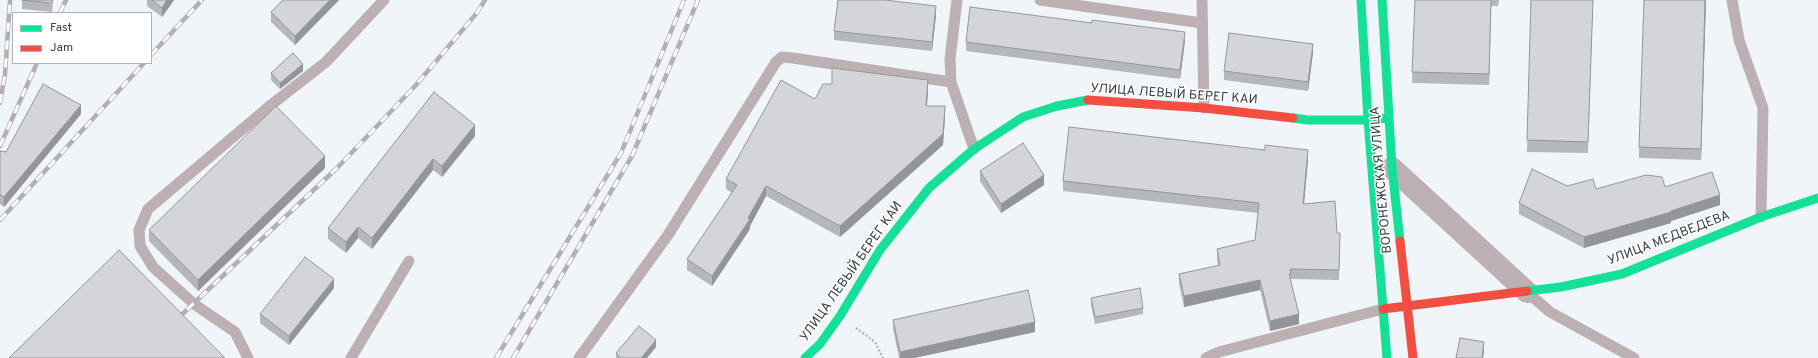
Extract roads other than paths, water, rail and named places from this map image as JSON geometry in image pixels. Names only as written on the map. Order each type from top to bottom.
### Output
[{"type":"street","name":"ВОРОНЕЖСКАЯ УЛИЦА","points":[[1361,0],[1368,120],[1387,358]]},
{"type":"street","name":"ВОРОНЕЖСКАЯ УЛИЦА","points":[[1382,0],[1392,168],[1412,358]]},
{"type":"street","name":"УЛИЦА ЛЕВЫЙ БЕРЕГ КАИ","points":[[805,358],[820,344],[840,316],[880,250],[929,188],[974,149],[1023,117],[1057,106],[1088,100],[1204,108],[1308,120],[1368,120],[1389,118]]},
{"type":"street","points":[[1392,168],[1527,292]]},
{"type":"street","name":"УЛИЦА МЕДВЕДЕВА","points":[[1383,309],[1527,292],[1561,287],[1622,274],[1761,217],[1818,198]]},
{"type":"lane","points":[[248,358],[235,332],[194,304],[153,267],[140,246],[139,230],[148,209],[271,105],[326,62],[384,0]]},
{"type":"lane","points":[[957,0],[950,59],[951,82],[974,149]]},
{"type":"lane","points":[[1040,0],[1202,23]]},
{"type":"lane","points":[[1202,0],[1204,108]]},
{"type":"lane","points":[[1732,0],[1739,40],[1763,108],[1761,217]]},
{"type":"lane","points":[[579,358],[668,235],[776,62],[782,57],[951,82]]},
{"type":"lane","points":[[351,358],[409,261]]},
{"type":"lane","points":[[1527,292],[1550,312],[1634,358]]},
{"type":"lane","points":[[1206,358],[1219,352],[1383,309]]},
{"type":"railway","points":[[0,103],[5,74],[10,0]]},
{"type":"railway","points":[[60,12],[66,0]]},
{"type":"railway","points":[[152,54],[202,0]]},
{"type":"railway","points":[[174,322],[338,167],[416,85],[476,14],[485,0]]},
{"type":"railway","points":[[496,358],[621,153],[684,0]]},
{"type":"railway","points":[[513,358],[632,156],[698,0]]},
{"type":"railway","points":[[0,146],[37,64]]},
{"type":"railway","points":[[0,220],[143,64]]}]
